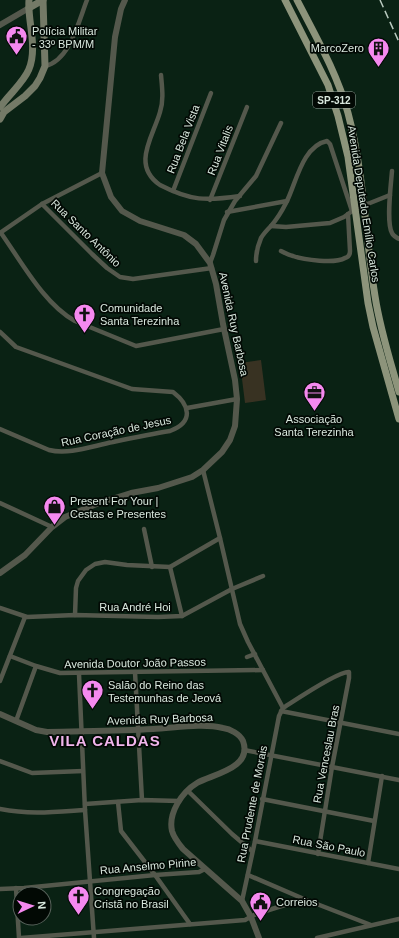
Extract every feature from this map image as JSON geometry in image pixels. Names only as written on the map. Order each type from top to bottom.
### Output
[{"type":"main road","points":[[0,107],[29,71],[34,49],[29,4],[43,0],[45,66],[40,78],[33,88],[26,96],[4,112],[0,119]]},
{"type":"main road","name":"Avenida Deputado Emílio Carlos","points":[[285,0],[323,73],[332,95],[344,138],[351,211],[359,239],[364,281],[373,327],[399,419]]},
{"type":"main road","name":"Avenida Deputado Emílio Carlos","points":[[297,0],[331,66],[344,100],[358,158],[371,269],[378,314],[399,392]]},
{"type":"main road","points":[[29,71],[40,78]]},
{"type":"main road","points":[[23,80],[33,88]]},
{"type":"street","points":[[45,66],[55,62],[65,52],[75,34],[88,0]]},
{"type":"street","name":"Avenida Ruy Barbosa","points":[[0,573],[26,555],[52,527],[65,517],[83,509],[131,493],[158,488],[187,479],[203,470],[222,452],[230,440],[235,426],[237,399],[235,380],[211,265],[196,244],[184,235],[140,222],[122,211],[111,197],[102,173],[114,44],[121,9],[125,0]]},
{"type":"street","points":[[0,25],[29,4]]},
{"type":"street","points":[[162,75],[162,104],[147,148],[145,160],[148,173],[156,182],[173,191],[192,198],[210,200],[240,196]]},
{"type":"street","name":"Rua Bela Vista","points":[[173,191],[210,93]]},
{"type":"street","name":"Rua Vitalis","points":[[210,200],[247,107]]},
{"type":"street","points":[[211,265],[227,212],[256,176],[281,123]]},
{"type":"street","points":[[256,261],[258,248],[262,237],[287,201],[303,162],[320,143],[326,141],[330,144],[351,211],[350,254],[341,260],[334,261],[299,258],[281,251]]},
{"type":"street","points":[[392,171],[390,228],[394,236],[399,239]]},
{"type":"street","points":[[102,173],[42,204],[1,233],[40,289],[66,316],[136,346],[224,329]]},
{"type":"street","points":[[270,226],[286,227],[330,223],[363,205],[390,195]]},
{"type":"street","points":[[227,212],[287,201]]},
{"type":"street","name":"Rua Santo Antônio","points":[[42,204],[92,254],[107,268],[120,277],[133,279],[211,265]]},
{"type":"street","points":[[350,233],[359,239]]},
{"type":"street","points":[[0,332],[16,347],[132,389],[139,391],[165,390],[173,392],[187,408],[237,399]]},
{"type":"street","name":"Rua Coração de Jesus","points":[[0,429],[55,452],[71,451],[170,431],[181,426],[185,422],[187,408]]},
{"type":"street","points":[[203,470],[240,624],[282,710],[399,734]]},
{"type":"street","points":[[0,503],[52,527]]},
{"type":"street","points":[[144,529],[152,567]]},
{"type":"street","points":[[75,615],[76,588],[82,575],[90,566],[105,562],[127,566],[170,567],[220,538]]},
{"type":"street","points":[[170,567],[182,616]]},
{"type":"street","name":"Rua André Hoi","points":[[0,608],[25,617],[75,615],[158,617],[182,616],[232,589],[262,576]]},
{"type":"street","points":[[0,681],[25,617]]},
{"type":"street","points":[[247,657],[255,654]]},
{"type":"street","name":"Avenida Doutor João Passos","points":[[10,656],[55,672],[79,674],[263,670]]},
{"type":"street","points":[[16,721],[36,666]]},
{"type":"street","name":"Rua Venceslau Bras","points":[[282,710],[336,676],[346,671],[349,672],[350,674],[332,767],[318,854]]},
{"type":"street","points":[[135,672],[142,800]]},
{"type":"street","points":[[79,674],[85,810],[94,938]]},
{"type":"street","name":"Rua Prudente de Morais","points":[[242,901],[255,841],[275,731],[282,710]]},
{"type":"street","name":"Avenida Ruy Barbosa","points":[[0,714],[41,732],[139,730],[194,726],[225,728],[240,736],[243,741],[244,750]]},
{"type":"street","points":[[259,938],[251,917],[242,901],[183,850],[174,836],[172,821],[176,805],[179,801],[188,791],[202,780],[232,768],[239,762],[244,754],[244,750],[399,780]]},
{"type":"street","points":[[0,761],[32,773],[83,771]]},
{"type":"street","points":[[368,863],[382,776]]},
{"type":"street","points":[[188,791],[232,834],[252,851]]},
{"type":"street","points":[[262,799],[374,822]]},
{"type":"street","points":[[85,804],[142,800],[179,801]]},
{"type":"street","points":[[118,802],[121,831],[190,924]]},
{"type":"street","points":[[0,809],[33,813],[85,810]]},
{"type":"street","name":"Rua São Paulo","points":[[255,841],[399,870]]},
{"type":"street","name":"Rua Anselmo Pirine","points":[[37,886],[199,872],[205,869]]},
{"type":"street","points":[[248,875],[371,925]]},
{"type":"street","name":"Rua Anselmo Pirine","points":[[0,889],[12,888]]},
{"type":"street","points":[[19,926],[20,938],[245,920],[256,914],[304,899]]},
{"type":"street","points":[[317,938],[399,919]]},
{"type":"shaded area","points":[[261,360],[266,400],[245,403],[240,363]]},
{"type":"railway","points":[[380,0],[399,42]]},
{"type":"place","name":"Polícia Militar - 33º BPM/M","points":[[16,56]]},
{"type":"place","name":"MarcoZero","points":[[379,68]]},
{"type":"place","name":"Comunidade Santa Terezinha","points":[[84,334]]},
{"type":"place","name":"Associação Santa Terezinha","points":[[314,412]]},
{"type":"place","name":"Present For Your | Cestas e Presentes","points":[[55,526]]},
{"type":"place","name":"Salão do Reino das Testemunhas de Jeová","points":[[92,710]]},
{"type":"place","name":"Congregação Cristã no Brasil","points":[[79,916]]},
{"type":"place","name":"Correios","points":[[260,922]]},
{"type":"district","name":"VILA CALDAS","points":[[105,741]]}]
